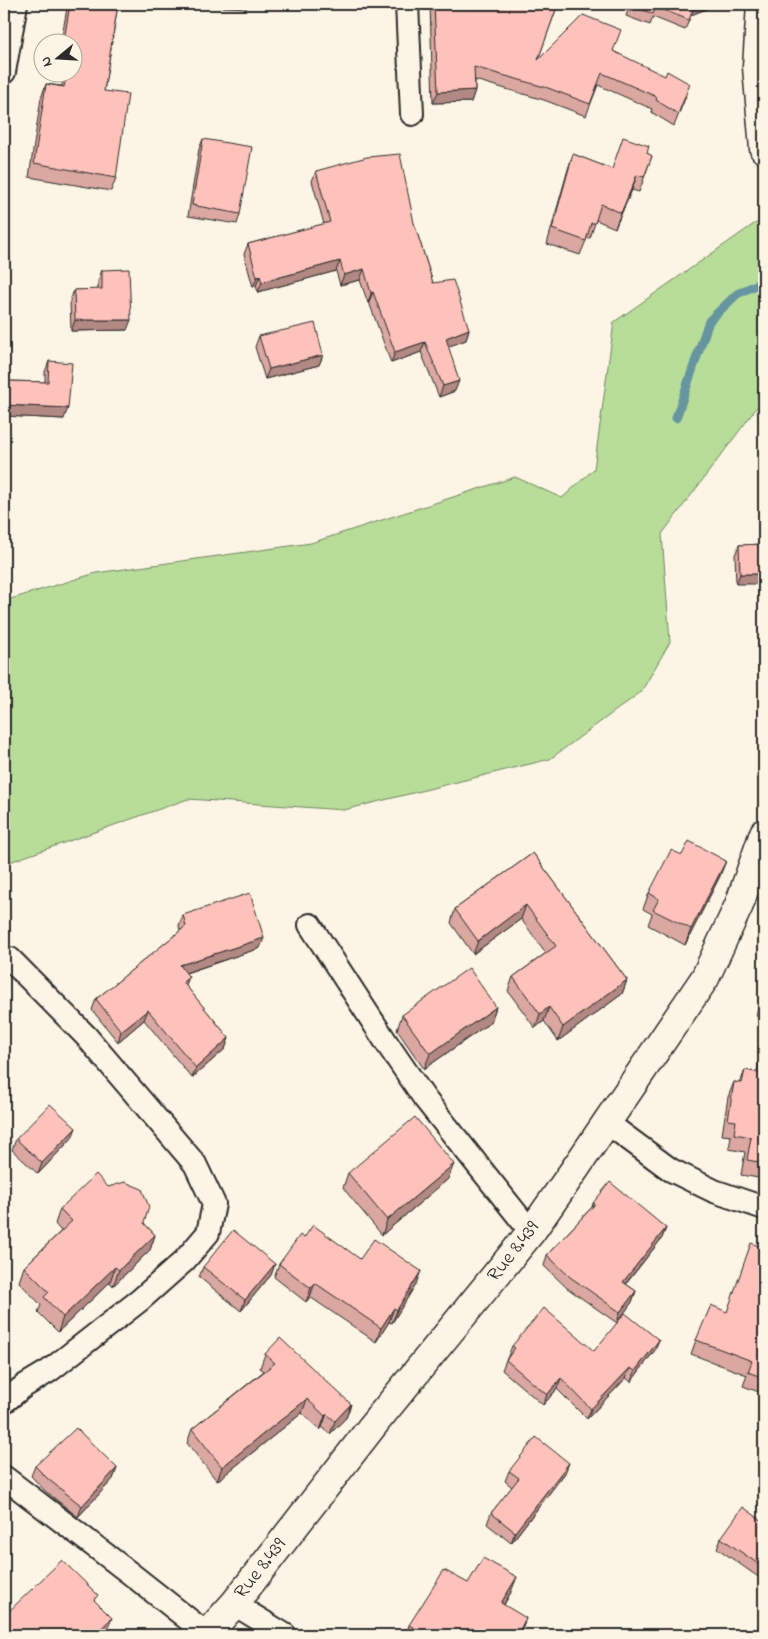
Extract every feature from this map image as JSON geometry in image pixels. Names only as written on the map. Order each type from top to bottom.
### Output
[{"type":"street","points":[[4,72],[16,4]]},
{"type":"street","points":[[407,4],[412,114]]},
{"type":"street","points":[[761,4],[757,67],[764,149]]},
{"type":"street","name":"Rue 8.439","points":[[206,1635],[234,1604],[378,1419],[531,1232],[705,978],[739,904],[764,833]]},
{"type":"street","points":[[310,925],[425,1099],[531,1232]]},
{"type":"street","points":[[4,1402],[24,1386],[49,1371],[140,1300],[184,1261],[208,1233],[214,1204],[195,1164],[86,1036],[10,959]]},
{"type":"street","points":[[606,1122],[671,1170],[714,1191],[764,1208]]},
{"type":"street","points":[[4,1477],[206,1635]]},
{"type":"street","points":[[234,1604],[285,1635]]},
{"type":"green space","points":[[764,221],[764,398],[662,534],[670,642],[641,692],[550,759],[344,810],[188,799],[4,864],[4,601],[96,573],[311,543],[515,477],[562,498],[594,469],[614,322],[754,224]]},
{"type":"building","points":[[70,4],[118,4],[104,91],[128,94],[116,178],[34,163],[46,84],[64,87],[65,82],[82,82],[82,32],[65,32]]},
{"type":"building","points":[[434,4],[558,4],[538,60],[583,15],[621,30],[613,51],[665,76],[667,71],[690,84],[678,114],[656,100],[657,97],[602,73],[590,104],[548,88],[474,67],[475,90],[438,92]]},
{"type":"building","points":[[630,4],[695,4],[689,20],[656,7],[653,14]]},
{"type":"building","points":[[623,137],[649,146],[647,153],[652,156],[644,177],[637,175],[621,213],[601,204],[595,223],[591,223],[586,241],[552,229],[573,154],[612,169]]},
{"type":"building","points":[[203,139],[252,147],[240,214],[192,205]]},
{"type":"building","points":[[400,154],[414,223],[433,283],[453,280],[469,329],[446,338],[459,381],[443,386],[425,342],[395,352],[373,292],[371,293],[364,269],[344,275],[340,261],[262,282],[260,276],[257,277],[248,244],[330,222],[316,171],[367,157]]},
{"type":"building","points":[[129,269],[131,320],[75,320],[74,290],[102,289],[102,270]]},
{"type":"building","points":[[315,323],[323,355],[269,369],[259,336]]},
{"type":"building","points":[[49,361],[72,363],[68,408],[4,405],[7,381],[48,382]]},
{"type":"building","points":[[764,544],[764,574],[740,574],[739,545]]},
{"type":"building","points":[[689,841],[726,861],[691,929],[653,910],[659,899],[649,893],[671,850],[682,855]]},
{"type":"building","points":[[533,853],[627,980],[563,1027],[549,1007],[540,1014],[513,977],[556,946],[526,905],[478,941],[455,909]]},
{"type":"building","points":[[250,893],[264,938],[180,965],[189,977],[183,982],[229,1038],[196,1068],[148,1010],[121,1031],[96,999],[186,926],[183,915]]},
{"type":"building","points":[[469,968],[496,1007],[430,1054],[402,1015]]},
{"type":"building","points":[[764,989],[764,1003],[761,1002]]},
{"type":"building","points":[[764,1049],[764,1163],[747,1160],[751,1137],[734,1134],[736,1121],[728,1120],[734,1082],[742,1083],[745,1070],[760,1073]]},
{"type":"building","points":[[50,1104],[76,1128],[42,1163],[16,1139]]},
{"type":"building","points":[[415,1117],[454,1164],[387,1220],[348,1173]]},
{"type":"building","points":[[96,1174],[108,1187],[125,1182],[142,1189],[149,1207],[144,1223],[155,1235],[119,1270],[115,1267],[63,1317],[44,1297],[49,1292],[24,1267],[72,1221],[60,1209]]},
{"type":"building","points":[[610,1182],[666,1228],[623,1282],[636,1291],[620,1312],[570,1277],[547,1255],[595,1204],[593,1203]]},
{"type":"building","points":[[313,1225],[360,1259],[374,1239],[421,1271],[397,1310],[394,1308],[381,1328],[315,1283],[311,1288],[279,1264],[300,1235],[304,1238]]},
{"type":"building","points":[[233,1230],[275,1264],[245,1300],[203,1267]]},
{"type":"building","points":[[751,1243],[764,1248],[764,1378],[748,1372],[752,1361],[696,1340],[711,1305],[727,1312]]},
{"type":"building","points":[[544,1308],[594,1351],[625,1313],[659,1340],[635,1371],[630,1368],[591,1409],[561,1378],[547,1395],[506,1360],[515,1348],[512,1346]]},
{"type":"building","points":[[280,1338],[351,1404],[335,1421],[327,1414],[325,1416],[307,1399],[222,1467],[192,1429],[275,1363],[265,1354]]},
{"type":"building","points":[[76,1428],[117,1468],[82,1506],[35,1466]]},
{"type":"building","points":[[536,1437],[569,1463],[515,1532],[491,1513],[519,1478],[509,1471]]},
{"type":"building","points":[[743,1507],[764,1522],[764,1568],[721,1538]]},
{"type":"building","points":[[483,1558],[517,1577],[501,1603],[526,1618],[517,1635],[426,1635],[409,1625],[444,1570],[468,1583]]},
{"type":"building","points":[[62,1560],[98,1595],[94,1600],[112,1618],[94,1635],[4,1635],[4,1616]]},
{"type":"building","points":[[641,1630],[649,1635],[637,1635]]},
{"type":"waterway","points":[[676,418],[709,321],[737,294],[764,281]]}]
